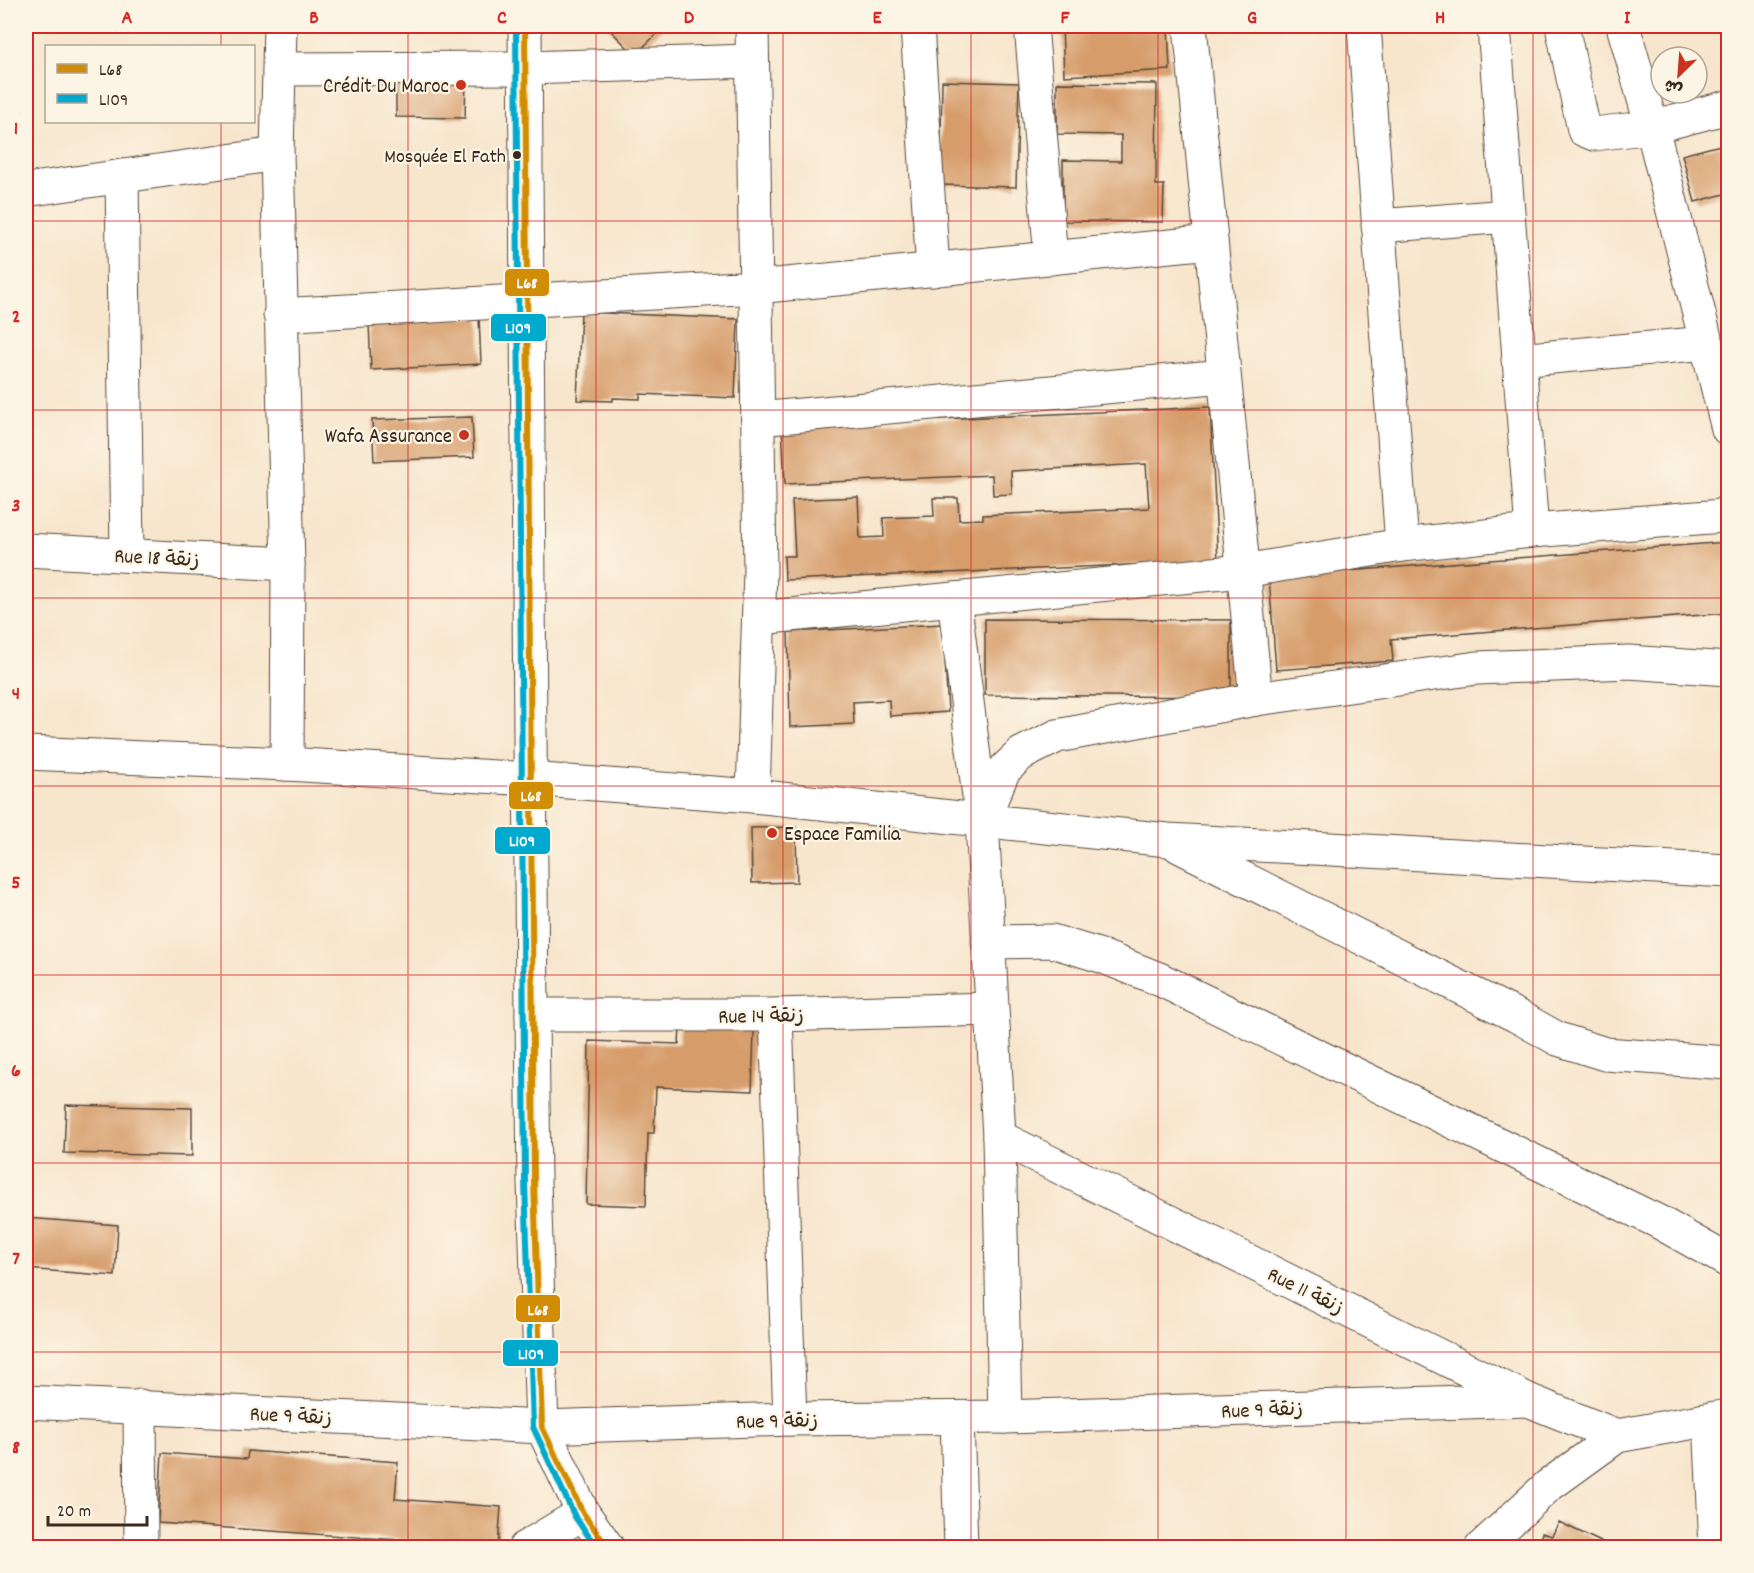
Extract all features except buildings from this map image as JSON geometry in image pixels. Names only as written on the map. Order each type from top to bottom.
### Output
[{"type":"street","points":[[280,26],[277,154],[288,564],[286,764]]},
{"type":"street","points":[[525,26],[529,779],[534,1181],[542,1428],[583,1513],[608,1548]]},
{"type":"street","points":[[753,796],[759,618],[752,60],[758,26]]},
{"type":"street","points":[[917,26],[933,270]]},
{"type":"street","points":[[1031,26],[1051,258]]},
{"type":"street","points":[[1190,26],[1256,699]]},
{"type":"street","points":[[1364,26],[1402,545]]},
{"type":"street","points":[[1494,26],[1532,531]]},
{"type":"street","points":[[1562,26],[1584,130],[1594,134],[1652,127],[1728,107]]},
{"type":"street","points":[[1623,26],[1652,127],[1728,429]]},
{"type":"street","points":[[280,69],[525,68],[752,60]]},
{"type":"street","points":[[26,189],[277,154]]},
{"type":"street","points":[[122,176],[127,555]]},
{"type":"street","points":[[1378,226],[1508,216]]},
{"type":"street","points":[[280,315],[756,287],[1211,242]]},
{"type":"street","points":[[1518,360],[1707,343]]},
{"type":"street","points":[[758,419],[1224,376]]},
{"type":"street","points":[[759,618],[1243,571],[1402,545],[1532,531],[1722,516],[1728,511]]},
{"type":"street","name":"Rue 18 زنقة","points":[[26,550],[288,564]]},
{"type":"street","points":[[954,599],[982,820],[999,1137],[1005,1417]]},
{"type":"street","points":[[982,820],[1004,770],[1021,754],[1057,736],[1256,699],[1477,668],[1629,662],[1728,669]]},
{"type":"street","points":[[26,753],[286,764],[529,779],[753,796],[1168,840],[1728,871]]},
{"type":"street","points":[[1168,840],[1517,1016],[1558,1039],[1605,1054],[1728,1063]]},
{"type":"street","points":[[988,942],[1052,941],[1101,956],[1159,979],[1659,1221],[1728,1260]]},
{"type":"street","name":"Rue 14 زنقة","points":[[532,1015],[776,1016],[991,1009]]},
{"type":"street","points":[[776,1016],[790,1419]]},
{"type":"street","name":"Rue 11 زنقة","points":[[999,1137],[1528,1400],[1617,1436]]},
{"type":"street","name":"Rue 9 زنقة","points":[[26,1402],[542,1428],[790,1419],[1005,1417],[1528,1400]]},
{"type":"street","points":[[140,1406],[141,1548]]},
{"type":"street","points":[[957,1418],[961,1548]]},
{"type":"street","points":[[1487,1545],[1548,1486],[1617,1436],[1719,1418],[1716,1548]]},
{"type":"street","points":[[525,1548],[583,1513]]},
{"type":"transit line","name":"L109","points":[[516,26],[525,1181],[533,1427],[575,1517],[597,1548]]},
{"type":"transit line","name":"L68","points":[[525,26],[534,1181],[542,1427],[583,1513],[608,1548]]},
{"type":"place","name":"Crédit Du Maroc","points":[[461,85]]},
{"type":"place","name":"Mosquée El Fath","points":[[517,155]]},
{"type":"place","name":"Wafa Assurance","points":[[464,435]]},
{"type":"place","name":"Espace Familia","points":[[772,833]]}]
